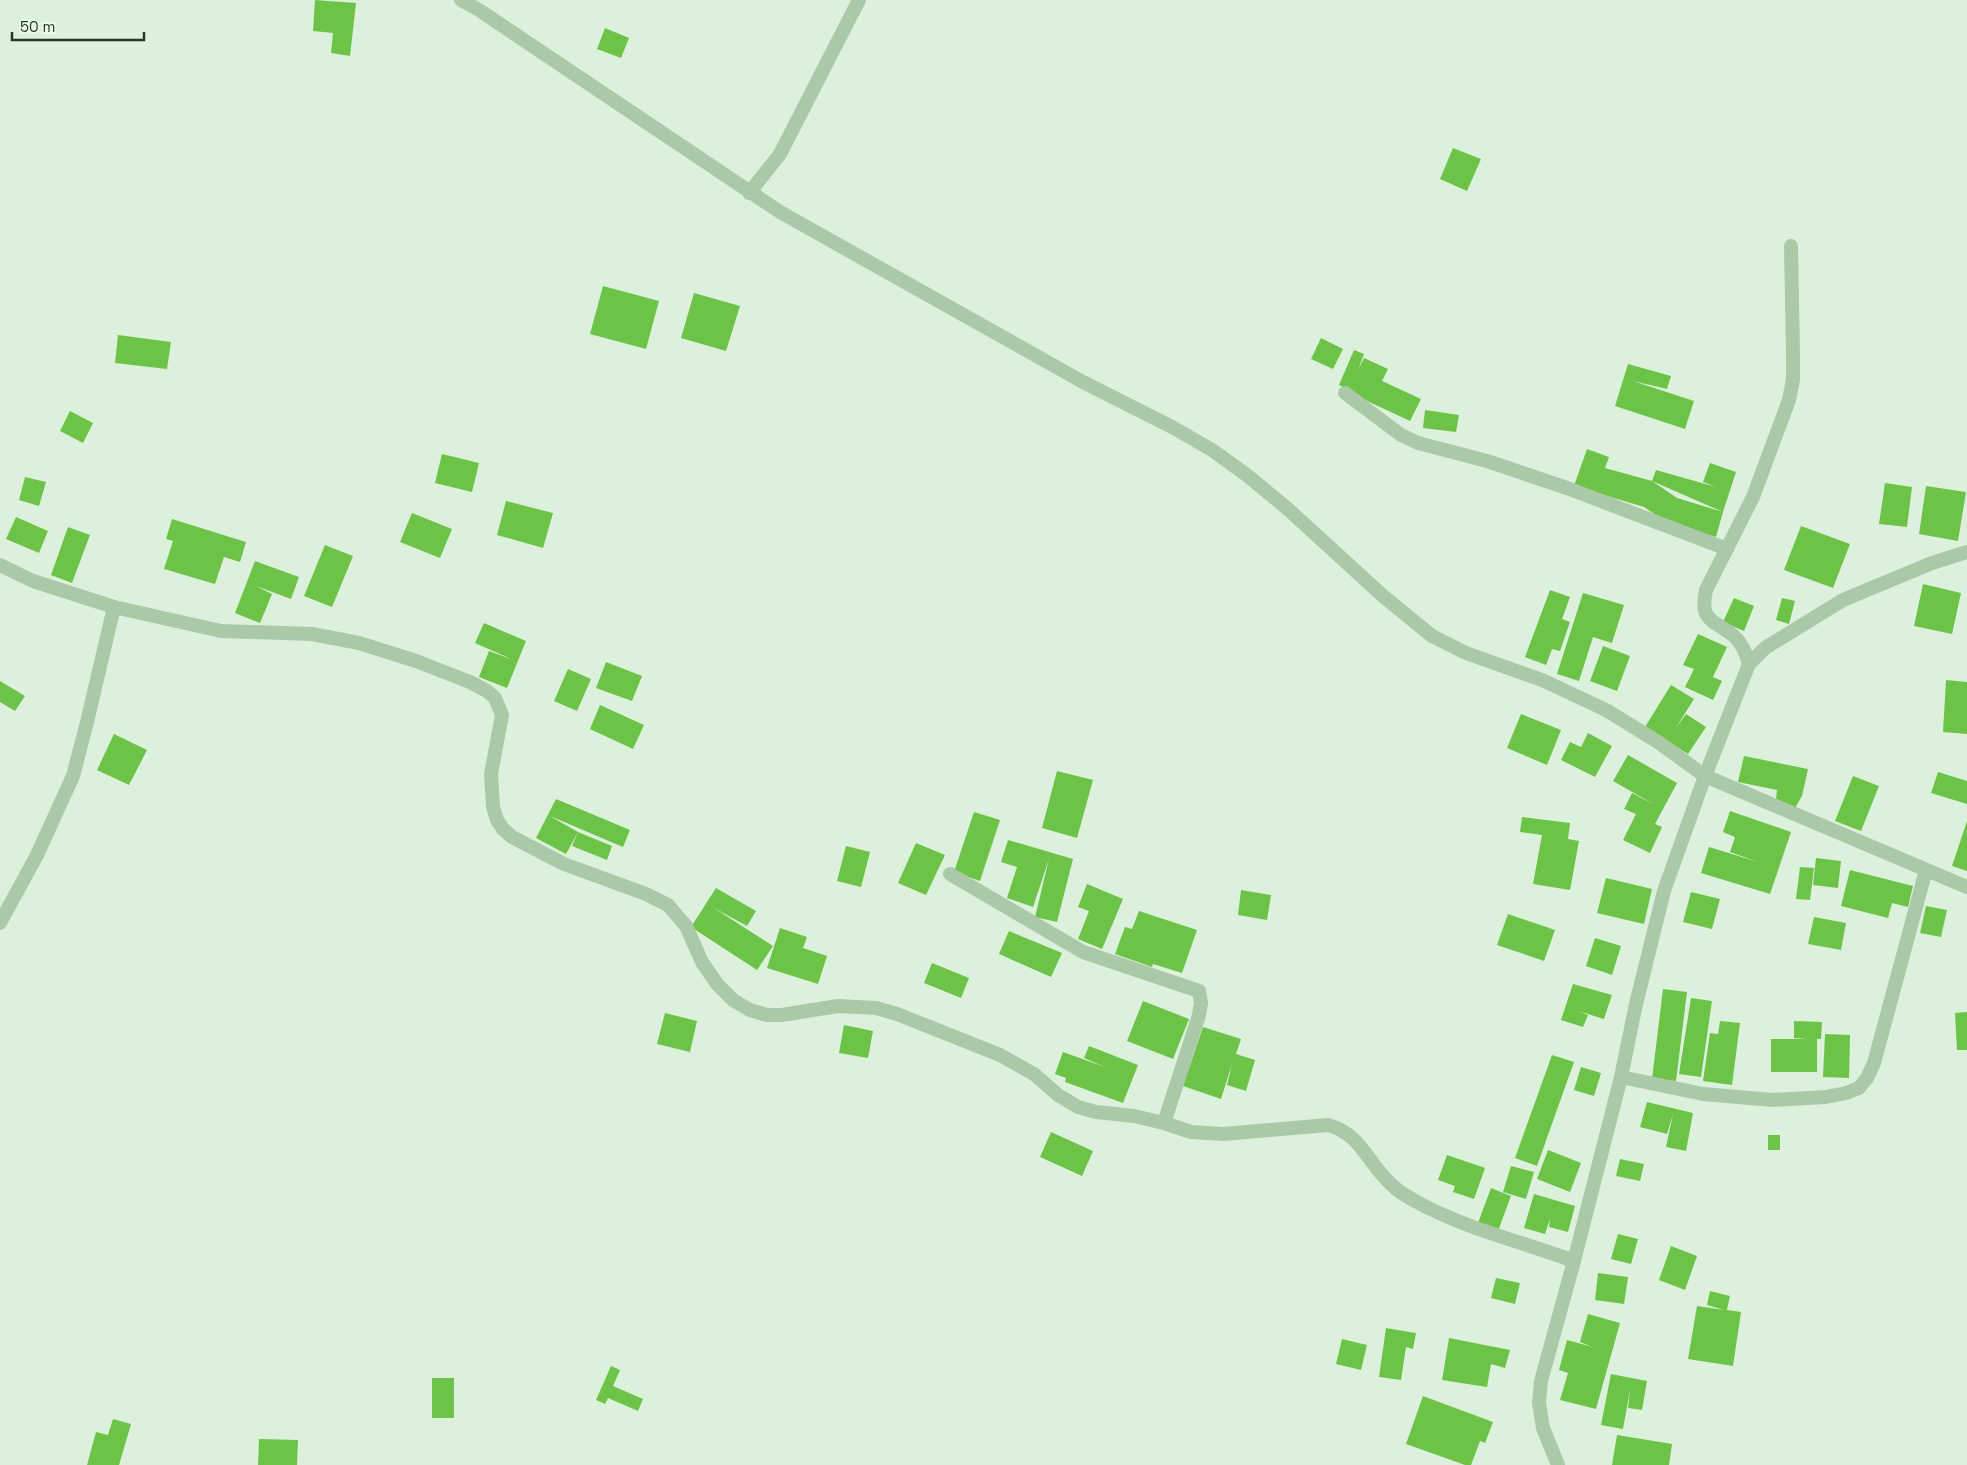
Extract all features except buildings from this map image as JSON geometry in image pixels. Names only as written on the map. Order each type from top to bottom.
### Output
[{"type":"street","points":[[461,0],[480,10],[749,193],[819,235],[976,324],[1083,382],[1174,428],[1212,450],[1289,510],[1376,590],[1432,636],[1466,653],[1542,680],[1606,710],[1658,742],[1705,776],[1967,887]]},
{"type":"street","points":[[749,193],[780,154],[859,0]]},
{"type":"street","points":[[1749,664],[1741,643],[1711,622],[1705,611],[1704,602],[1706,590],[1753,497],[1790,400],[1793,371],[1791,246]]},
{"type":"street","points":[[1345,393],[1401,435],[1418,443],[1496,464],[1727,548]]},
{"type":"street","points":[[1558,1465],[1543,1428],[1539,1403],[1541,1381],[1574,1262],[1621,1077],[1636,1004],[1664,891],[1705,776],[1749,664],[1765,648],[1843,600],[1932,563],[1967,552]]},
{"type":"street","points":[[0,565],[33,580],[114,607],[221,631],[312,634],[359,643],[416,661],[470,682],[495,698],[500,707],[501,726],[491,774],[493,807],[497,820],[503,829],[512,837],[564,864],[668,904],[686,926],[707,969],[717,984],[733,1000],[750,1010],[782,1015],[838,1006],[876,1008],[897,1014],[956,1037],[1018,1064],[1078,1108],[1134,1116],[1191,1132],[1206,1134],[1328,1125],[1341,1129],[1354,1139],[1393,1187],[1415,1201],[1474,1229],[1530,1245],[1574,1262]]},
{"type":"street","points":[[0,923],[37,855],[72,776],[88,722],[114,607]]},
{"type":"street","points":[[1621,1077],[1703,1094],[1773,1100],[1826,1097],[1859,1088],[1867,1078],[1874,1063],[1926,870]]},
{"type":"street","points":[[950,874],[1082,952],[1199,991],[1201,1002],[1199,1015],[1164,1123]]}]
